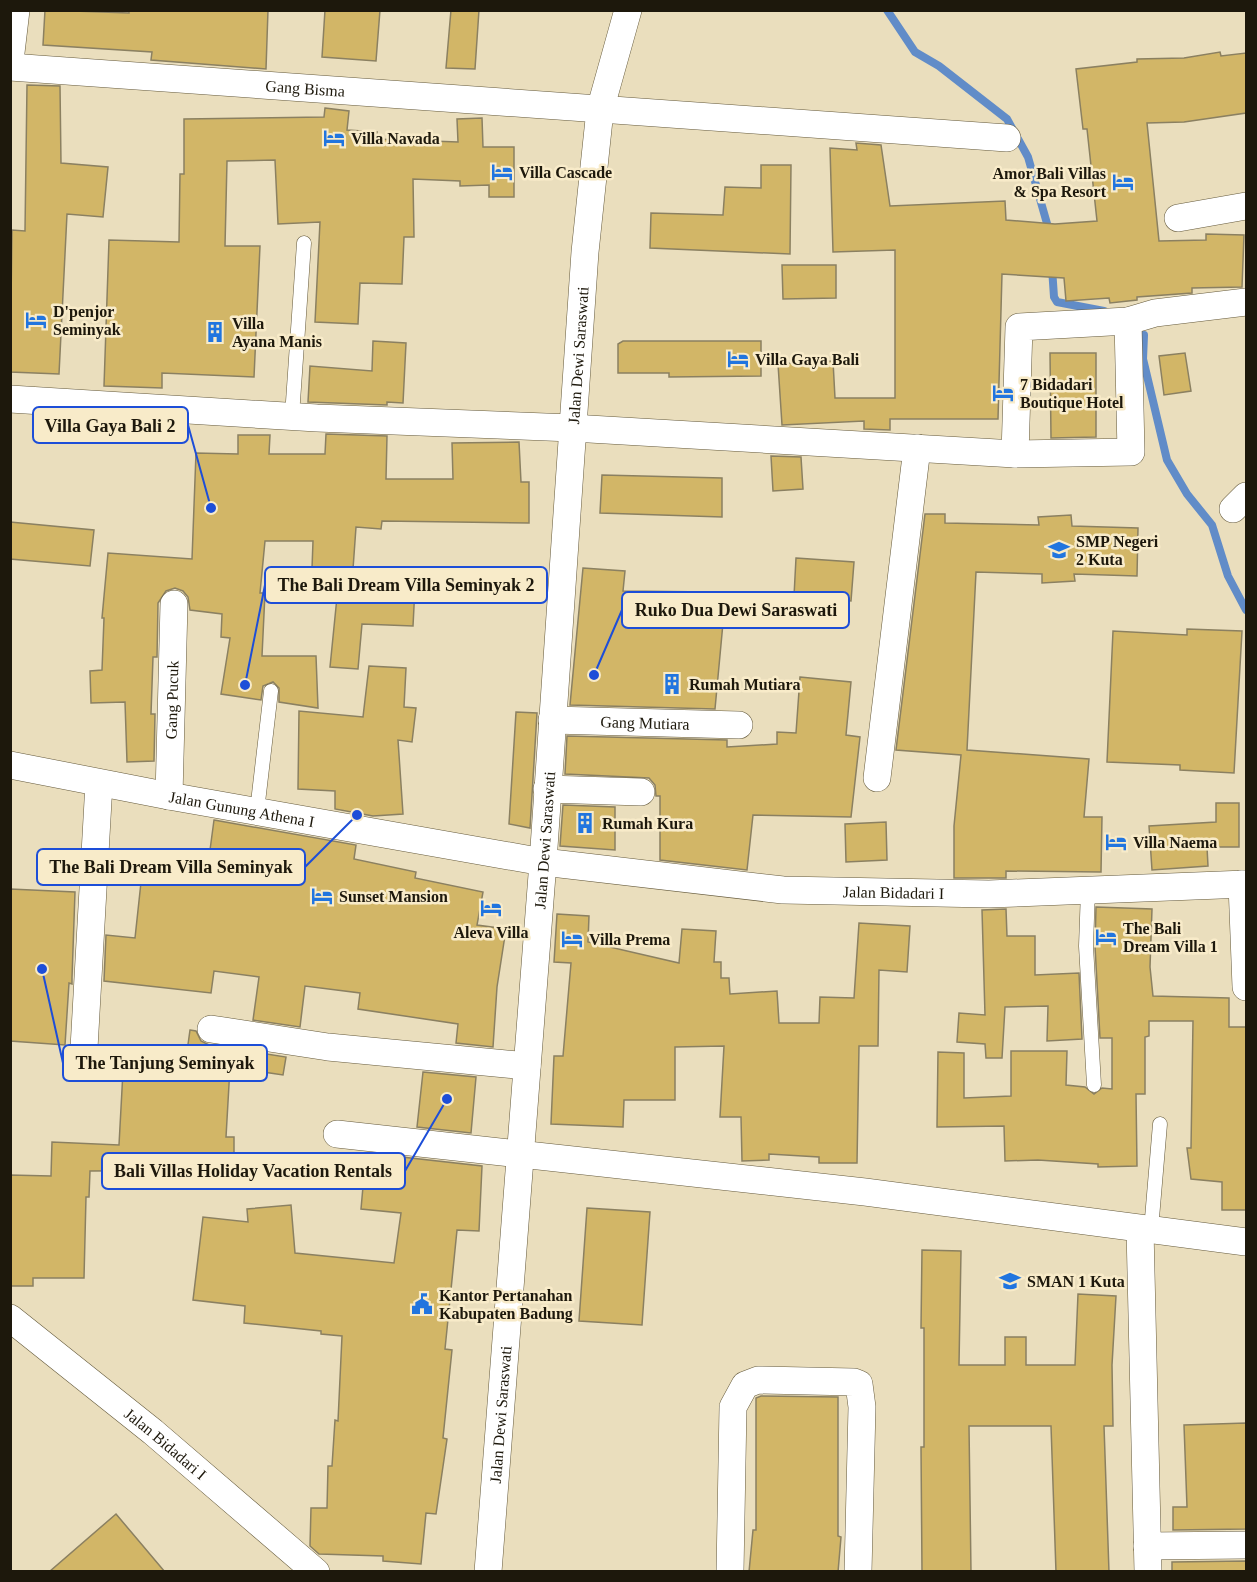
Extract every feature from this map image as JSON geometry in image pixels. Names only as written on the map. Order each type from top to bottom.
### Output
[{"type":"street","points":[[10,61],[16,10]]},
{"type":"street","name":"Jalan Dewi Saraswati","points":[[488,1572],[543,862],[585,252],[600,110],[628,10]]},
{"type":"street","name":"Gang Bisma","points":[[10,67],[600,110]]},
{"type":"street","points":[[600,110],[1007,138]]},
{"type":"street","points":[[1178,218],[1246,206]]},
{"type":"street","points":[[1015,454],[1018,327],[1128,321],[1155,313],[1246,302]]},
{"type":"street","points":[[10,399],[1015,454],[1095,455],[1131,452],[1128,321]]},
{"type":"street","points":[[877,778],[917,448]]},
{"type":"street","name":"Gang Pucuk","points":[[169,796],[174,604]]},
{"type":"street","name":"Gang Mutiara","points":[[552,720],[739,725]]},
{"type":"street","name":"Jalan Gunung Athena I","points":[[10,765],[169,796],[543,862]]},
{"type":"street","points":[[83,1066],[99,783]]},
{"type":"street","points":[[547,789],[640,792]]},
{"type":"street","name":"Jalan Bidadari I","points":[[543,862],[783,890],[988,894],[1244,884]]},
{"type":"street","points":[[1244,884],[1246,987]]},
{"type":"street","points":[[211,1029],[328,1047],[527,1066]]},
{"type":"street","points":[[337,1134],[866,1192],[1246,1242]]},
{"type":"street","points":[[1146,1229],[1148,1559],[1246,1545]]},
{"type":"street","name":"Jalan Bidadari I","points":[[10,1317],[153,1432],[316,1572]]},
{"type":"street","points":[[730,1572],[733,1407],[745,1385],[758,1380],[854,1382],[859,1384],[862,1407],[858,1572]]},
{"type":"lane","points":[[292,416],[304,243]]},
{"type":"lane","points":[[257,811],[271,691]]},
{"type":"lane","points":[[1088,890],[1086,946],[1094,1085]]},
{"type":"lane","points":[[1146,1229],[1160,1124]]},
{"type":"building","points":[[45,10],[129,13],[129,10],[268,10],[266,69],[151,60],[152,52],[43,45]]},
{"type":"building","points":[[325,10],[380,10],[376,61],[322,57]]},
{"type":"building","points":[[451,10],[479,10],[475,69],[446,68]]},
{"type":"building","points":[[1220,52],[1221,56],[1246,53],[1246,113],[1184,122],[1147,123],[1159,241],[1206,240],[1206,234],[1244,235],[1242,287],[1192,288],[1192,293],[1137,297],[1137,300],[1110,303],[1109,298],[1066,301],[1064,278],[1002,274],[998,419],[890,419],[890,430],[864,429],[864,421],[782,425],[778,364],[833,361],[835,398],[895,398],[895,250],[833,252],[830,148],[857,150],[856,143],[881,145],[890,206],[1005,201],[1006,220],[1055,224],[1097,221],[1087,129],[1083,129],[1076,69],[1137,62],[1137,59],[1184,58]]},
{"type":"building","points":[[27,85],[60,86],[61,163],[108,167],[103,217],[67,214],[59,374],[10,372],[12,230],[25,231]]},
{"type":"building","points":[[325,108],[349,111],[347,130],[377,132],[376,139],[458,142],[457,119],[482,118],[483,147],[514,147],[514,197],[489,197],[489,185],[460,186],[460,181],[413,179],[414,237],[404,237],[402,284],[360,283],[358,324],[315,322],[320,222],[278,224],[275,160],[227,161],[225,246],[260,246],[254,377],[162,373],[162,388],[104,386],[109,240],[179,242],[180,174],[184,174],[184,119],[324,117]]},
{"type":"building","points":[[761,165],[791,165],[790,254],[650,248],[651,213],[723,215],[725,187],[761,188]]},
{"type":"building","points":[[782,265],[836,265],[836,298],[783,299]]},
{"type":"building","points":[[373,341],[406,343],[403,403],[387,402],[387,405],[308,402],[310,366],[372,371]]},
{"type":"building","points":[[623,341],[761,341],[761,376],[669,377],[669,373],[618,373],[618,344]]},
{"type":"building","points":[[1050,353],[1096,353],[1096,437],[1051,438]]},
{"type":"building","points":[[1185,353],[1191,391],[1164,395],[1159,356]]},
{"type":"building","points":[[326,434],[387,436],[386,479],[453,479],[452,443],[519,442],[521,482],[529,482],[529,523],[382,521],[381,529],[356,527],[352,583],[415,587],[413,626],[362,624],[358,669],[330,667],[337,597],[311,596],[313,541],[265,541],[260,593],[265,593],[262,656],[316,656],[318,708],[279,702],[279,688],[273,682],[263,686],[261,700],[221,694],[230,638],[221,637],[222,614],[190,610],[188,597],[183,591],[175,588],[166,591],[158,603],[157,657],[153,657],[151,714],[155,714],[154,761],[127,762],[125,702],[91,703],[90,671],[102,670],[104,618],[102,618],[108,553],[192,559],[196,453],[238,454],[238,435],[270,435],[269,454],[325,454]]},
{"type":"building","points":[[771,456],[801,457],[803,489],[773,491]]},
{"type":"building","points":[[602,475],[722,478],[722,517],[600,513]]},
{"type":"building","points":[[925,514],[945,514],[945,523],[1039,525],[1038,517],[1071,515],[1072,526],[1138,528],[1137,576],[1074,574],[1075,581],[1042,583],[1042,574],[976,572],[967,750],[1089,759],[1084,817],[1102,817],[1101,872],[1006,871],[1006,878],[954,878],[954,826],[961,755],[896,750]]},
{"type":"building","points":[[10,522],[94,530],[90,566],[10,559]]},
{"type":"building","points":[[796,558],[854,562],[851,601],[794,596]]},
{"type":"building","points":[[583,568],[625,571],[623,591],[711,592],[711,599],[789,601],[788,625],[723,623],[715,709],[570,705]]},
{"type":"building","points":[[1187,629],[1242,631],[1234,773],[1180,770],[1180,765],[1107,762],[1113,631],[1187,635]]},
{"type":"building","points":[[369,666],[406,668],[404,707],[416,708],[412,742],[398,740],[403,814],[373,816],[335,809],[335,791],[298,789],[299,711],[363,717]]},
{"type":"building","points":[[800,677],[851,682],[846,735],[860,737],[851,817],[753,815],[747,870],[660,860],[660,796],[656,796],[655,785],[649,778],[565,774],[567,736],[727,740],[727,747],[777,744],[777,732],[796,733]]},
{"type":"building","points":[[516,712],[537,713],[530,828],[509,824]]},
{"type":"building","points":[[1216,803],[1239,803],[1239,847],[1207,847],[1208,866],[1152,870],[1149,826],[1216,822]]},
{"type":"building","name":"Rumah Kura","points":[[563,805],[615,807],[615,850],[560,846]]},
{"type":"building","points":[[214,820],[356,845],[354,859],[416,872],[415,878],[483,892],[477,925],[506,929],[497,987],[493,1047],[456,1043],[458,1024],[358,1009],[360,993],[305,986],[300,1027],[253,1020],[259,977],[214,971],[211,993],[104,981],[106,935],[135,938],[142,873],[206,880]]},
{"type":"building","points":[[886,822],[887,860],[846,862],[845,824]]},
{"type":"building","points":[[10,889],[75,892],[72,984],[69,983],[65,1045],[10,1041]]},
{"type":"building","points":[[1096,907],[1152,909],[1150,967],[1153,996],[1229,998],[1229,1027],[1246,1027],[1246,1210],[1222,1210],[1222,1182],[1191,1179],[1187,1148],[1191,1148],[1193,1021],[1149,1021],[1149,1036],[1145,1037],[1145,1094],[1136,1094],[1137,1166],[1098,1167],[1098,1164],[1038,1160],[1005,1161],[1004,1126],[937,1127],[938,1052],[964,1053],[964,1098],[1011,1096],[1011,1051],[1067,1051],[1066,1085],[1085,1087],[1094,1094],[1102,1088],[1112,1089],[1112,1038],[1100,1038],[1095,946]]},
{"type":"building","points":[[1006,909],[1007,936],[1035,936],[1035,975],[1079,973],[1082,1039],[1047,1041],[1048,1006],[1005,1007],[1002,1058],[986,1058],[985,1044],[957,1042],[959,1013],[985,1015],[982,910]]},
{"type":"building","points":[[557,914],[589,916],[588,942],[679,963],[682,929],[716,931],[714,962],[721,962],[721,978],[729,978],[730,994],[777,991],[779,1023],[819,1023],[820,997],[854,998],[859,923],[910,926],[907,972],[879,970],[878,1046],[859,1046],[857,1163],[819,1163],[819,1157],[769,1154],[769,1160],[742,1161],[741,1117],[720,1117],[724,1046],[675,1047],[675,1100],[624,1100],[623,1127],[551,1124],[554,1056],[563,1056],[571,963],[554,962]]},
{"type":"building","points":[[190,1030],[196,1031],[201,1041],[209,1045],[286,1057],[283,1075],[230,1067],[226,1137],[234,1137],[234,1170],[90,1171],[89,1197],[86,1197],[84,1278],[33,1278],[33,1286],[10,1286],[10,1175],[51,1176],[52,1142],[119,1145],[123,1071],[184,1073]]},
{"type":"building","points":[[423,1072],[476,1077],[471,1133],[417,1127]]},
{"type":"building","points":[[366,1153],[482,1166],[479,1231],[457,1230],[445,1349],[452,1350],[443,1438],[447,1439],[436,1514],[426,1513],[421,1564],[383,1561],[383,1556],[319,1554],[310,1546],[311,1508],[327,1508],[328,1466],[332,1466],[335,1420],[338,1421],[342,1336],[321,1334],[321,1331],[244,1323],[245,1306],[193,1300],[203,1217],[248,1222],[247,1209],[291,1205],[295,1253],[394,1263],[401,1213],[361,1209]]},
{"type":"building","points":[[587,1208],[650,1212],[642,1325],[579,1321]]},
{"type":"building","points":[[922,1250],[961,1251],[959,1365],[1005,1365],[1005,1337],[1026,1337],[1026,1365],[1075,1365],[1078,1294],[1116,1296],[1112,1365],[1113,1426],[1104,1426],[1109,1572],[1056,1572],[1051,1426],[969,1426],[971,1572],[922,1572],[921,1447],[924,1447],[924,1328],[921,1328]]},
{"type":"building","points":[[761,1396],[838,1397],[838,1536],[841,1537],[838,1572],[749,1572],[753,1530],[756,1530],[756,1398]]},
{"type":"building","points":[[1246,1423],[1246,1529],[1173,1530],[1173,1507],[1187,1507],[1184,1425]]},
{"type":"building","points":[[116,1514],[165,1572],[49,1572]]},
{"type":"building","points":[[1246,1561],[1246,1572],[1172,1572],[1172,1562]]},
{"type":"waterway","points":[[887,10],[915,52],[939,66],[1007,119],[1028,157],[1050,234]]},
{"type":"waterway","points":[[1052,268],[1054,297],[1057,302],[1104,311]]},
{"type":"waterway","points":[[1144,335],[1143,359],[1167,460],[1187,494],[1212,525],[1228,576],[1246,610]]},
{"type":"place","name":"Villa Navada","points":[[334,138]]},
{"type":"place","name":"Villa Cascade","points":[[502,172]]},
{"type":"place","name":"Amor Bali Villas & Spa Resort","points":[[1123,182]]},
{"type":"place","name":"D'penjor Seminyak","points":[[36,320]]},
{"type":"place","name":"Villa Ayana Manis","points":[[215,332]]},
{"type":"place","name":"Villa Gaya Bali","points":[[738,359]]},
{"type":"place","name":"7 Bidadari Boutique Hotel","points":[[1003,393]]},
{"type":"place","name":"Villa Gaya Bali 2","points":[[211,508]]},
{"type":"place","name":"SMP Negeri 2 Kuta","points":[[1059,550]]},
{"type":"place","name":"Ruko Dua Dewi Saraswati","points":[[594,675]]},
{"type":"place","name":"Rumah Mutiara","points":[[672,684]]},
{"type":"place","name":"The Bali Dream Villa Seminyak 2","points":[[245,685]]},
{"type":"place","name":"The Bali Dream Villa Seminyak","points":[[357,815]]},
{"type":"place","name":"Rumah Kura","points":[[585,823]]},
{"type":"place","name":"Villa Naema","points":[[1116,842]]},
{"type":"place","name":"Sunset Mansion","points":[[322,896]]},
{"type":"place","name":"Aleva Villa","points":[[491,908]]},
{"type":"place","name":"The Bali Dream Villa 1","points":[[1106,937]]},
{"type":"place","name":"Villa Prema","points":[[572,939]]},
{"type":"place","name":"The Tanjung Seminyak","points":[[42,969]]},
{"type":"place","name":"Bali Villas Holiday Vacation Rentals","points":[[447,1099]]},
{"type":"place","name":"SMAN 1 Kuta","points":[[1010,1281]]},
{"type":"place","name":"Kantor Pertanahan Kabupaten Badung","points":[[422,1304]]}]
